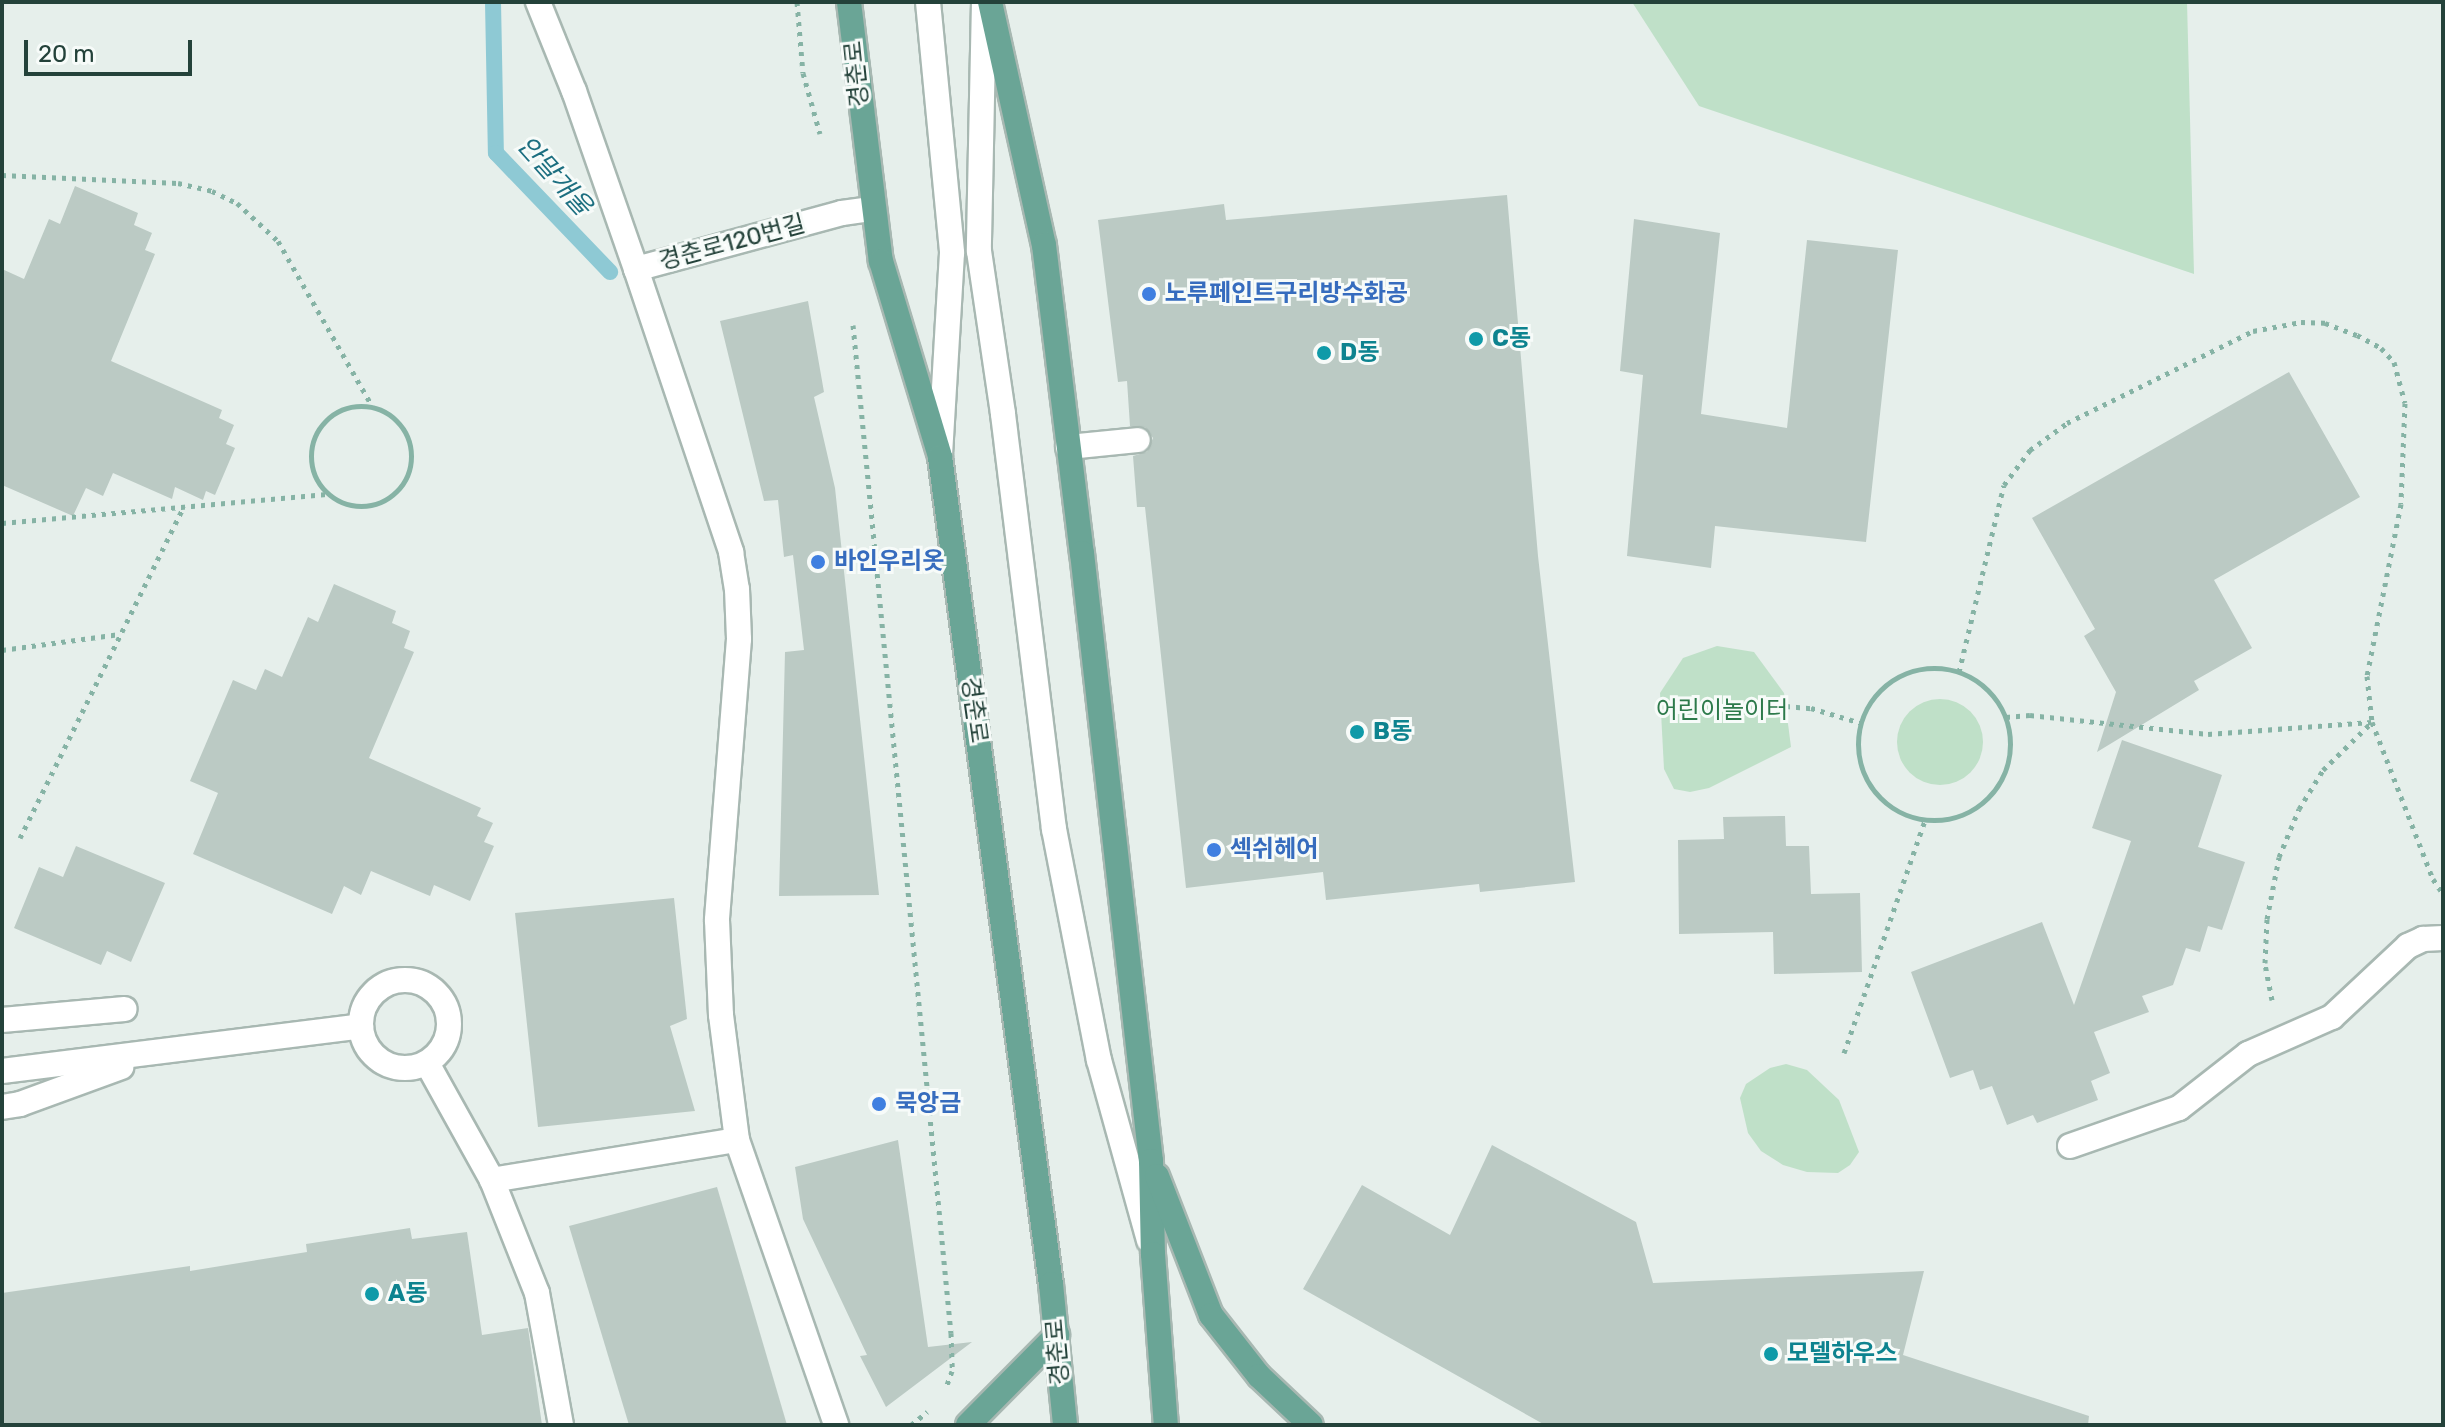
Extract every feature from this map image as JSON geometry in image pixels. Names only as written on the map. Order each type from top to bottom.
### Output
[{"type":"main road","name":"경춘로","points":[[849,2],[872,209],[881,261],[940,457],[1057,1335],[1065,1425]]},
{"type":"main road","points":[[987,2],[1044,245],[1151,1161],[1153,1254],[1166,1425]]},
{"type":"main road","points":[[1151,1161],[1211,1315],[1259,1376],[1311,1425]]},
{"type":"main road","points":[[968,1425],[1057,1335]]},
{"type":"street","name":"경춘로120번길","points":[[538,2],[574,91],[636,269],[842,213],[872,209]]},
{"type":"street","points":[[928,2],[952,253],[940,457]]},
{"type":"street","points":[[987,2],[979,251],[1005,429],[1054,829],[1099,1060],[1153,1254]]},
{"type":"street","points":[[636,269],[731,552],[737,589],[739,639],[717,920],[721,1015],[737,1140],[836,1425]]},
{"type":"street","points":[[1068,447],[1138,440]]},
{"type":"street","points":[[2070,1146],[2179,1108],[2248,1054],[2332,1017],[2408,946],[2423,939],[2443,938]]},
{"type":"street","points":[[418,982],[431,988],[447,1010],[449,1026],[439,1053],[427,1063],[398,1067],[383,1062],[364,1040],[361,1026],[369,999],[390,983],[418,982]]},
{"type":"street","points":[[2,1020],[125,1009]]},
{"type":"street","points":[[2,1071],[361,1026]]},
{"type":"street","points":[[2,1107],[20,1104],[156,1054]]},
{"type":"street","points":[[427,1063],[492,1180],[537,1293],[561,1425]]},
{"type":"street","points":[[492,1180],[737,1140]]},
{"type":"path","points":[[797,2],[803,73],[822,143]]},
{"type":"path","points":[[2,175],[178,183],[212,191],[237,203],[278,241],[372,406],[400,424],[409,438],[411,455],[402,487],[389,499],[374,505],[357,507],[327,494],[2,523]]},
{"type":"path","points":[[852,312],[951,1333],[952,1371],[944,1392]]},
{"type":"path","points":[[1959,672],[2004,485],[2030,450],[2067,423],[2253,331],[2301,322],[2325,323],[2381,348],[2394,362],[2405,403],[2401,504],[2367,676],[2372,722],[2433,879],[2443,894]]},
{"type":"path","points":[[327,494],[311,465],[310,449],[316,433],[326,419],[339,410],[372,406]]},
{"type":"path","points":[[20,838],[184,506]]},
{"type":"path","points":[[2,650],[121,634]]},
{"type":"path","points":[[1923,668],[1959,672],[1993,695],[2006,717],[2010,743],[2007,769],[1995,792],[1975,809],[1951,820],[1925,821],[1901,814],[1882,800],[1867,780],[1859,757],[1861,723],[1866,709],[1880,689],[1900,675],[1923,668]]},
{"type":"path","points":[[1786,706],[1811,708],[1861,723]]},
{"type":"path","points":[[2006,717],[2040,715],[2208,734],[2372,722]]},
{"type":"path","points":[[2283,1039],[2265,963],[2267,919],[2279,857],[2299,809],[2323,770],[2372,722]]},
{"type":"path","points":[[1844,1053],[1925,821]]},
{"type":"path","points":[[911,1425],[934,1404]]},
{"type":"green space","points":[[1632,2],[2187,2],[2194,274],[1699,106]]},
{"type":"green space","name":"어린이놀이터","points":[[1717,646],[1754,652],[1784,693],[1791,747],[1709,788],[1690,792],[1674,789],[1664,769],[1660,693],[1683,658]]},
{"type":"green space","points":[[1940,699],[1964,706],[1976,718],[1983,742],[1976,766],[1964,778],[1940,785],[1916,778],[1904,766],[1897,742],[1904,718],[1916,706]]},
{"type":"green space","points":[[1786,1064],[1807,1070],[1839,1100],[1859,1152],[1850,1165],[1838,1173],[1807,1172],[1783,1165],[1761,1151],[1748,1133],[1740,1098],[1746,1084],[1770,1068]]},
{"type":"building","points":[[75,186],[138,213],[134,225],[152,233],[145,250],[155,254],[111,361],[222,410],[219,418],[234,425],[226,444],[235,448],[215,495],[206,491],[203,500],[175,487],[172,499],[113,473],[103,496],[86,488],[73,516],[2,485],[2,269],[24,279],[49,219],[60,224]]},
{"type":"building","points":[[1507,195],[1538,556],[1575,882],[1480,892],[1479,884],[1326,900],[1323,872],[1186,888],[1145,507],[1137,507],[1133,456],[1147,452],[1153,438],[1145,427],[1130,426],[1127,381],[1118,382],[1098,220],[1224,204],[1226,220]]},
{"type":"building","points":[[1634,219],[1720,233],[1701,414],[1787,428],[1807,240],[1898,250],[1866,542],[1715,526],[1711,568],[1627,556],[1643,375],[1620,371]]},
{"type":"building","points":[[808,301],[824,392],[814,397],[835,488],[879,895],[779,896],[785,652],[804,650],[793,555],[784,557],[778,500],[764,501],[720,321]]},
{"type":"building","points":[[2289,372],[2360,497],[2214,580],[2252,648],[2194,681],[2199,690],[2097,752],[2116,692],[2084,636],[2095,629],[2032,518]]},
{"type":"building","points":[[334,584],[396,611],[392,623],[410,631],[404,648],[414,652],[369,758],[481,808],[477,816],[493,823],[484,842],[494,846],[470,901],[434,885],[430,896],[371,871],[361,895],[344,886],[332,914],[193,854],[218,793],[190,781],[233,680],[256,690],[265,669],[282,677],[308,617],[318,622]]},
{"type":"building","points":[[2122,740],[2222,775],[2198,847],[2245,862],[2222,930],[2208,926],[2200,952],[2186,948],[2173,985],[2142,996],[2149,1012],[2094,1032],[2110,1073],[2091,1081],[2098,1100],[2037,1123],[2033,1115],[2007,1125],[1992,1086],[1980,1090],[1973,1070],[1950,1078],[1911,972],[2042,922],[2074,1005],[2131,841],[2092,828]]},
{"type":"building","points":[[1785,816],[1786,846],[1809,846],[1811,894],[1860,893],[1862,972],[1774,974],[1773,932],[1679,934],[1678,840],[1724,839],[1723,817]]},
{"type":"building","points":[[76,846],[165,883],[131,962],[107,951],[101,965],[14,928],[39,867],[63,877]]},
{"type":"building","points":[[674,898],[687,1019],[670,1026],[695,1111],[538,1127],[515,913]]},
{"type":"building","points":[[898,1140],[928,1347],[972,1342],[886,1407],[860,1356],[867,1355],[803,1219],[795,1167]]},
{"type":"building","points":[[1492,1145],[1636,1222],[1653,1283],[1924,1271],[1903,1355],[2089,1416],[2088,1425],[1545,1425],[1303,1289],[1362,1185],[1450,1235]]},
{"type":"building","points":[[717,1187],[787,1425],[629,1425],[569,1226]]},
{"type":"building","points":[[410,1228],[412,1239],[467,1232],[482,1335],[528,1328],[542,1425],[2,1425],[2,1293],[190,1266],[190,1271],[307,1252],[306,1244]]},
{"type":"waterway","name":"안말개울","points":[[493,2],[496,153],[610,272]]},
{"type":"place","name":"노루페인트구리방수화공","points":[[1149,294]]},
{"type":"place","name":"C동","points":[[1476,339]]},
{"type":"place","name":"D동","points":[[1324,353]]},
{"type":"place","name":"바인우리옷","points":[[818,562]]},
{"type":"place","name":"B동","points":[[1357,732]]},
{"type":"place","name":"섹쉬헤어","points":[[1214,850]]},
{"type":"place","name":"묵앙금","points":[[879,1104]]},
{"type":"place","name":"A동","points":[[372,1294]]},
{"type":"place","name":"모델하우스","points":[[1771,1354]]}]
